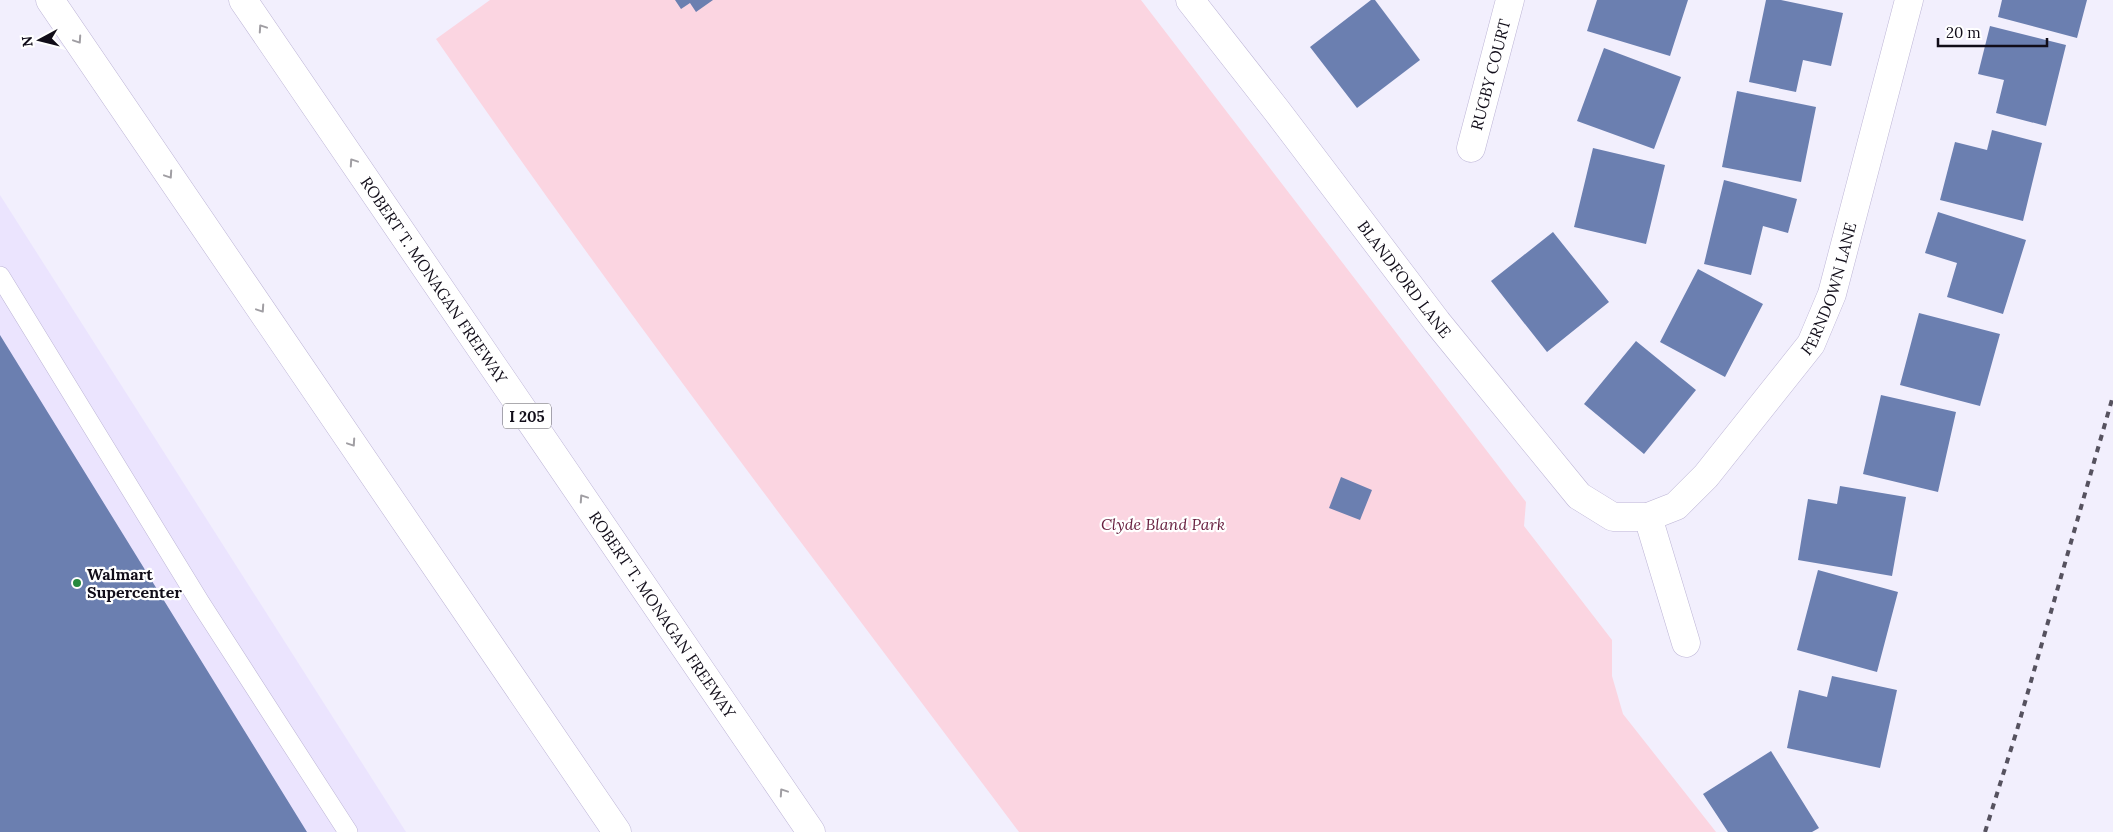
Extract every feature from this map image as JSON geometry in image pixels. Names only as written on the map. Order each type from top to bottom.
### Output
[{"type":"main road","points":[[50,0],[618,832]]},
{"type":"main road","name":"ROBERT T. MONAGAN FREEWAY","points":[[243,0],[810,832]]},
{"type":"main road","name":"BLANDFORD LANE","points":[[1190,0],[1278,111],[1437,322],[1579,496],[1614,517],[1648,517]]},
{"type":"main road","name":"RUGBY COURT","points":[[1471,148],[1510,0]]},
{"type":"main road","name":"FERNDOWN LANE","points":[[1648,517],[1676,506],[1706,476],[1811,344],[1832,294],[1909,0]]},
{"type":"main road","points":[[1648,517],[1686,643]]},
{"type":"lane","points":[[0,276],[201,604],[348,832]]},
{"type":"shaded area","points":[[0,195],[406,832],[0,832]]},
{"type":"green space","name":"Clyde Bland Park","points":[[490,0],[1141,0],[1526,502],[1524,526],[1612,640],[1612,676],[1623,714],[1716,832],[1019,832],[650,339],[506,140],[436,39]]},
{"type":"building","points":[[675,0],[713,0],[696,12],[690,3],[681,9]]},
{"type":"building","points":[[1371,0],[1375,0],[1420,60],[1357,108],[1310,47]]},
{"type":"building","points":[[1597,0],[1688,0],[1670,56],[1587,31]]},
{"type":"building","points":[[1766,0],[1781,0],[1843,13],[1831,66],[1803,60],[1796,92],[1749,82]]},
{"type":"building","points":[[2002,0],[2087,0],[2077,38],[1998,17]]},
{"type":"building","points":[[1990,26],[2066,45],[2046,126],[1996,113],[2004,80],[1978,74]]},
{"type":"building","points":[[1604,48],[1681,77],[1654,149],[1577,121]]},
{"type":"building","points":[[1737,91],[1816,107],[1801,182],[1722,167]]},
{"type":"building","points":[[1992,130],[2042,143],[2023,221],[1940,200],[1955,142],[1987,150]]},
{"type":"building","points":[[1593,148],[1665,165],[1646,244],[1574,227]]},
{"type":"building","points":[[1724,180],[1797,199],[1788,233],[1763,226],[1751,275],[1704,264]]},
{"type":"building","points":[[1938,212],[2026,240],[2003,314],[1947,297],[1957,263],[1925,253]]},
{"type":"building","points":[[1553,232],[1609,302],[1547,352],[1491,281]]},
{"type":"building","points":[[1698,269],[1763,304],[1725,377],[1660,342]]},
{"type":"building","points":[[1919,313],[2000,334],[1980,406],[1900,385]]},
{"type":"building","name":"Walmart Supercenter","points":[[0,335],[307,832],[0,832]]},
{"type":"building","points":[[1636,341],[1696,390],[1644,454],[1584,404]]},
{"type":"building","points":[[1881,395],[1956,412],[1938,492],[1863,474]]},
{"type":"building","points":[[1341,477],[1372,490],[1360,520],[1329,508]]},
{"type":"building","points":[[1840,486],[1906,497],[1892,576],[1798,560],[1808,499],[1837,504]]},
{"type":"building","points":[[1818,570],[1898,592],[1877,672],[1797,650]]},
{"type":"building","points":[[1832,676],[1897,690],[1880,768],[1787,748],[1799,690],[1827,697]]},
{"type":"building","points":[[1771,751],[1819,828],[1812,832],[1728,832],[1703,794]]},
{"type":"railway","points":[[1985,832],[2017,730],[2113,396]]},
{"type":"place","name":"Walmart Supercenter","points":[[77,583]]}]
